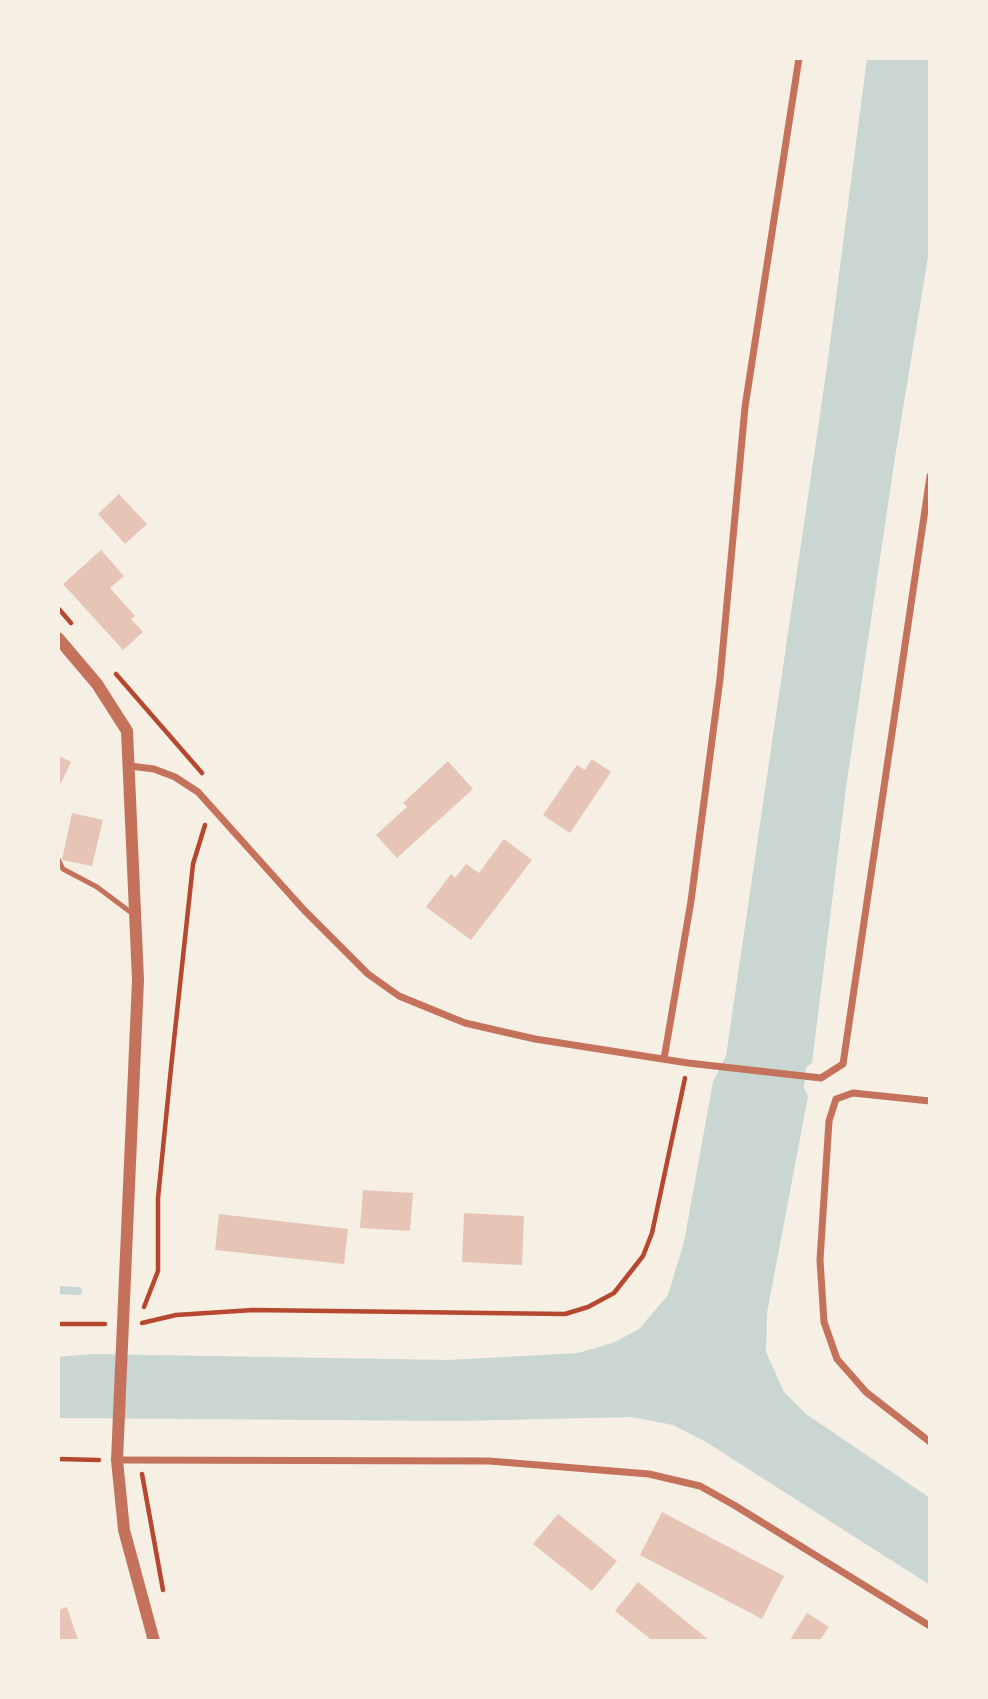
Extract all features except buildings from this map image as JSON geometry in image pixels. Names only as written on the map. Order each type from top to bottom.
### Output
[{"type":"street","points":[[664,1059],[691,901],[720,679],[745,407],[799,58]]},
{"type":"street","points":[[130,766],[154,769],[175,777],[212,805],[304,909],[368,974],[399,996],[465,1023],[535,1039],[688,1063],[717,1064],[821,1078],[843,1064],[930,476]]},
{"type":"street","points":[[58,638],[120,717],[127,731],[138,980],[117,1460],[124,1530],[154,1641]]},
{"type":"street","points":[[930,1101],[853,1093],[836,1099],[829,1121],[820,1260],[824,1322],[837,1359],[866,1392],[930,1442]]},
{"type":"street","points":[[117,1460],[489,1461],[649,1474],[700,1486],[723,1498],[930,1626]]},
{"type":"lane","points":[[58,859],[63,869],[97,887],[135,916]]},
{"type":"path","points":[[58,608],[75,627]]},
{"type":"path","points":[[108,665],[198,766],[212,805],[193,864],[158,1198],[158,1271],[138,1323],[176,1315],[253,1310],[565,1314],[588,1307],[614,1293],[643,1256],[652,1233],[688,1063]]},
{"type":"path","points":[[58,1324],[123,1324]]},
{"type":"path","points":[[58,1459],[117,1460]]},
{"type":"path","points":[[141,1460],[163,1592]]},
{"type":"shaded area","points":[[867,58],[930,58],[930,245],[895,457],[846,788],[812,1063],[806,1068],[804,1088],[808,1096],[767,1313],[766,1352],[784,1392],[806,1414],[930,1498],[930,1585],[706,1442],[673,1425],[632,1417],[457,1421],[58,1418],[58,1357],[93,1354],[448,1360],[578,1353],[613,1343],[639,1329],[668,1295],[684,1242],[713,1082],[726,1056],[827,367]]},
{"type":"waterway","points":[[58,1290],[78,1291]]}]
